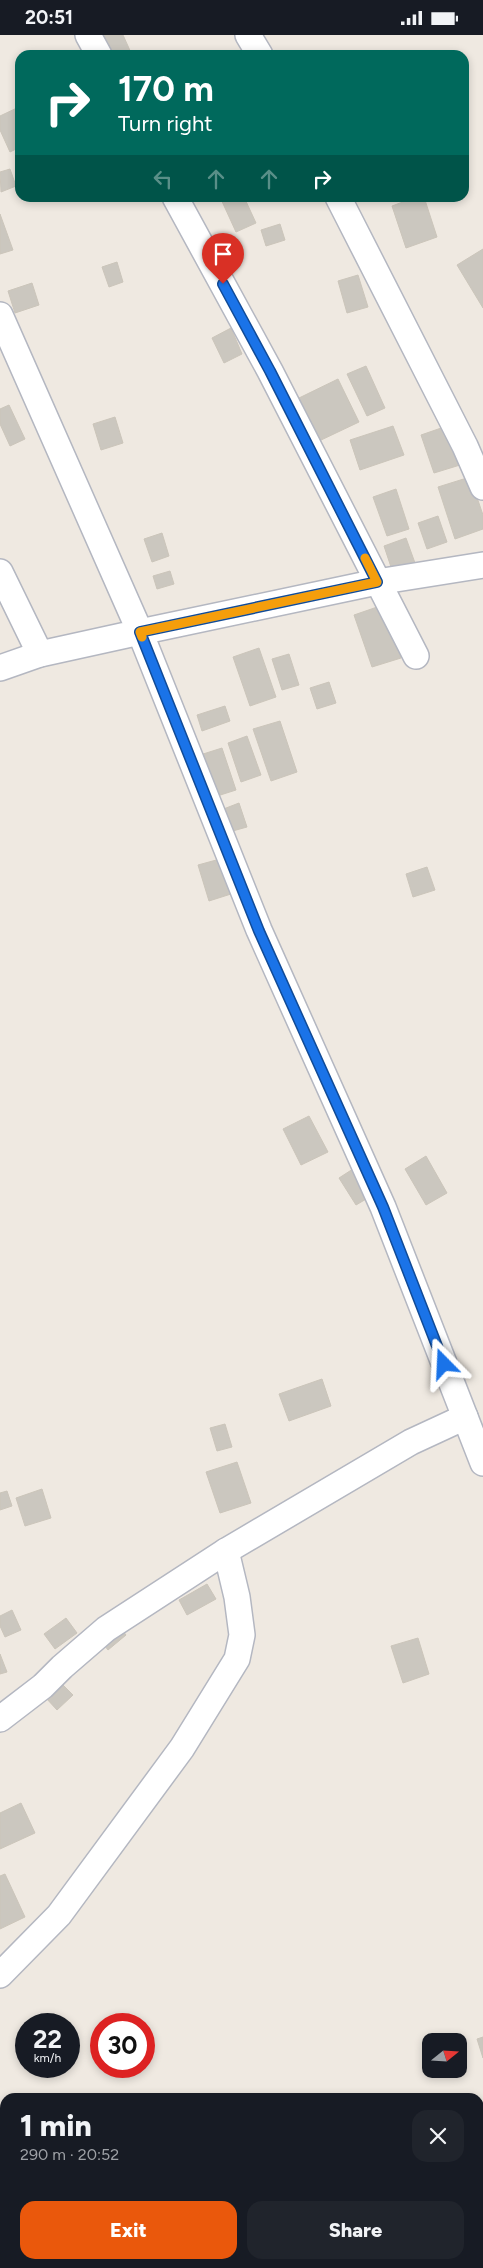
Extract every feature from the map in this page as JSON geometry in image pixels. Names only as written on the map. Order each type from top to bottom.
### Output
[{"type":"street","points":[[88,35],[96,50]]},
{"type":"street","points":[[248,35],[257,50]]},
{"type":"street","points":[[179,202],[270,371],[416,656]]},
{"type":"street","points":[[341,202],[466,447],[483,487]]},
{"type":"street","points":[[0,315],[140,632],[259,931],[383,1207],[483,1463]]},
{"type":"street","points":[[0,668],[40,654],[140,632],[377,582],[483,565]]},
{"type":"street","points":[[0,572],[40,654]]},
{"type":"street","points":[[0,1719],[43,1687],[62,1667],[106,1629],[226,1551],[411,1441],[465,1417]]},
{"type":"street","points":[[0,1975],[59,1915],[182,1747],[237,1659],[242,1635],[226,1551]]},
{"type":"building","points":[[97,35],[123,35],[130,50],[104,50]]},
{"type":"building","points":[[15,109],[15,150],[10,152],[0,130],[0,116]]},
{"type":"building","points":[[10,169],[15,186],[1,192],[0,172]]},
{"type":"building","points":[[222,202],[246,202],[256,223],[236,232]]},
{"type":"building","points":[[403,202],[426,202],[437,237],[406,248],[392,206]]},
{"type":"building","points":[[0,214],[13,250],[0,254]]},
{"type":"building","points":[[280,224],[285,240],[266,246],[261,230]]},
{"type":"building","points":[[483,249],[483,308],[457,265]]},
{"type":"building","points":[[117,262],[123,282],[109,287],[102,267]]},
{"type":"building","points":[[358,275],[368,307],[347,313],[338,281]]},
{"type":"building","points":[[32,283],[39,305],[15,313],[8,291]]},
{"type":"building","points":[[231,328],[242,354],[224,363],[212,338]]},
{"type":"building","points":[[366,366],[385,408],[367,416],[347,374]]},
{"type":"building","points":[[338,379],[359,422],[319,441],[299,398]]},
{"type":"building","points":[[9,405],[25,439],[10,446],[0,424],[0,409]]},
{"type":"building","points":[[115,417],[123,443],[101,450],[93,424]]},
{"type":"building","points":[[393,426],[404,455],[360,470],[350,440]]},
{"type":"building","points":[[447,426],[460,465],[434,473],[421,435]]},
{"type":"building","points":[[470,477],[483,515],[483,529],[455,539],[438,487]]},
{"type":"building","points":[[396,489],[409,529],[387,536],[373,497]]},
{"type":"building","points":[[438,516],[447,542],[427,549],[418,523]]},
{"type":"building","points":[[162,533],[169,556],[152,562],[144,539]]},
{"type":"building","points":[[406,538],[415,563],[392,570],[384,546]]},
{"type":"building","points":[[170,571],[174,584],[157,589],[153,576]]},
{"type":"building","points":[[383,605],[401,658],[372,667],[354,615]]},
{"type":"building","points":[[259,648],[276,697],[250,706],[233,657]]},
{"type":"building","points":[[289,654],[299,685],[282,690],[272,659]]},
{"type":"building","points":[[329,682],[336,703],[317,709],[310,688]]},
{"type":"building","points":[[225,706],[230,721],[202,731],[197,715]]},
{"type":"building","points":[[280,721],[297,772],[271,781],[253,729]]},
{"type":"building","points":[[247,736],[261,775],[241,782],[228,743]]},
{"type":"building","points":[[222,748],[236,790],[214,797],[200,755]]},
{"type":"building","points":[[239,803],[247,827],[229,832],[221,810]]},
{"type":"building","points":[[220,859],[231,894],[209,901],[198,865]]},
{"type":"building","points":[[427,867],[435,890],[413,897],[406,874]]},
{"type":"building","points":[[309,1116],[328,1152],[301,1165],[283,1129]]},
{"type":"building","points":[[426,1156],[447,1193],[426,1205],[405,1169]]},
{"type":"building","points":[[356,1167],[373,1195],[356,1205],[339,1178]]},
{"type":"building","points":[[322,1379],[331,1406],[289,1421],[279,1394]]},
{"type":"building","points":[[225,1424],[232,1447],[217,1451],[210,1428]]},
{"type":"building","points":[[237,1462],[251,1503],[220,1513],[206,1472]]},
{"type":"building","points":[[42,1489],[51,1518],[25,1526],[16,1498]]},
{"type":"building","points":[[7,1491],[12,1506],[0,1510],[0,1493]]},
{"type":"building","points":[[207,1584],[216,1599],[187,1615],[179,1600]]},
{"type":"building","points":[[12,1610],[21,1630],[5,1637],[0,1626],[0,1616]]},
{"type":"building","points":[[66,1618],[77,1633],[55,1649],[44,1634]]},
{"type":"building","points":[[119,1626],[126,1635],[108,1650],[101,1641]]},
{"type":"building","points":[[418,1638],[429,1674],[403,1683],[391,1646]]},
{"type":"building","points":[[0,1654],[7,1672],[0,1674]]},
{"type":"building","points":[[61,1683],[73,1695],[57,1710],[46,1698]]},
{"type":"building","points":[[21,1803],[35,1833],[0,1849],[0,1813]]},
{"type":"building","points":[[5,1874],[25,1917],[0,1929],[0,1876]]},
{"type":"building","points":[[483,2037],[483,2058],[477,2039]]},
{"type":"slow traffic","points":[[142,637],[140,632],[377,582],[365,558]]},
{"type":"route","points":[[223,284],[270,371],[377,582],[140,632],[259,931],[383,1207],[444,1364]]}]
